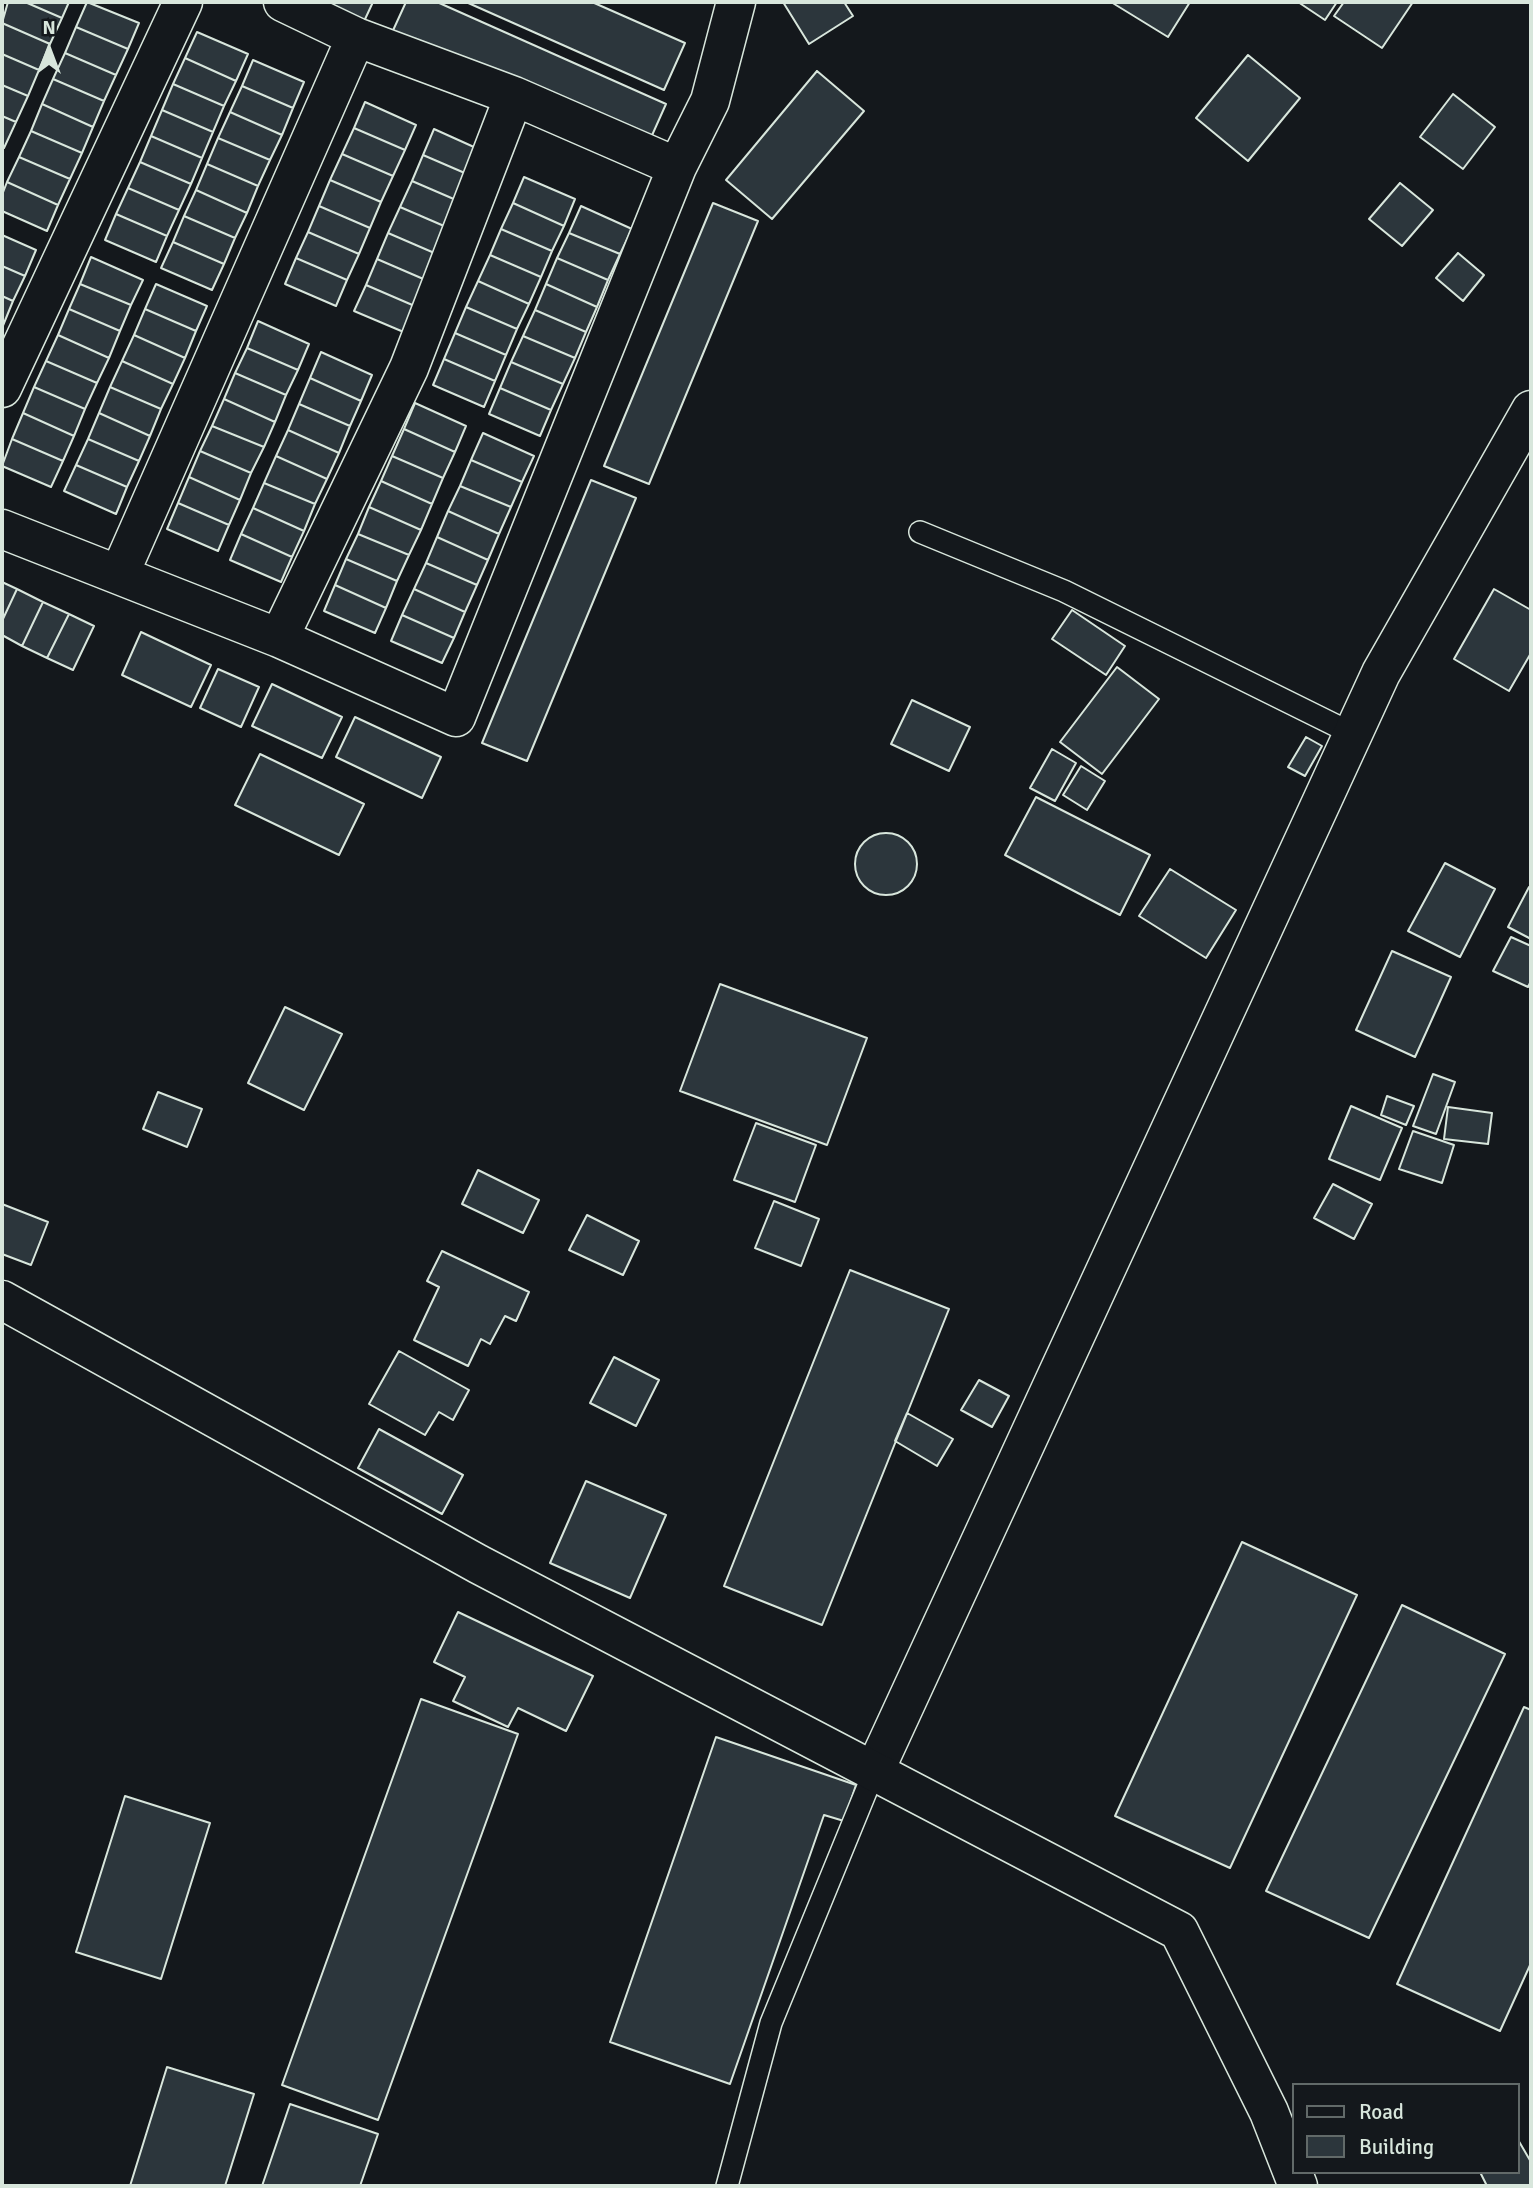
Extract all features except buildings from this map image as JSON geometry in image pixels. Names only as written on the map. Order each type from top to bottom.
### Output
[{"type":"street","points":[[2,388],[183,2]]},
{"type":"street","points":[[283,2],[356,37],[514,96],[677,167]]},
{"type":"street","points":[[2,529],[279,638],[456,717],[677,167],[710,101],[736,2]]},
{"type":"street","points":[[118,575],[356,37]]},
{"type":"street","points":[[279,638],[408,368],[514,96]]},
{"type":"street","points":[[874,1772],[1381,673],[1531,410]]},
{"type":"street","points":[[2,1300],[478,1564],[1179,1931],[1269,2112],[1292,2173]]},
{"type":"lane","points":[[920,532],[1064,592],[1353,734]]},
{"type":"lane","points":[[727,2186],[771,2023],[874,1772]]}]
